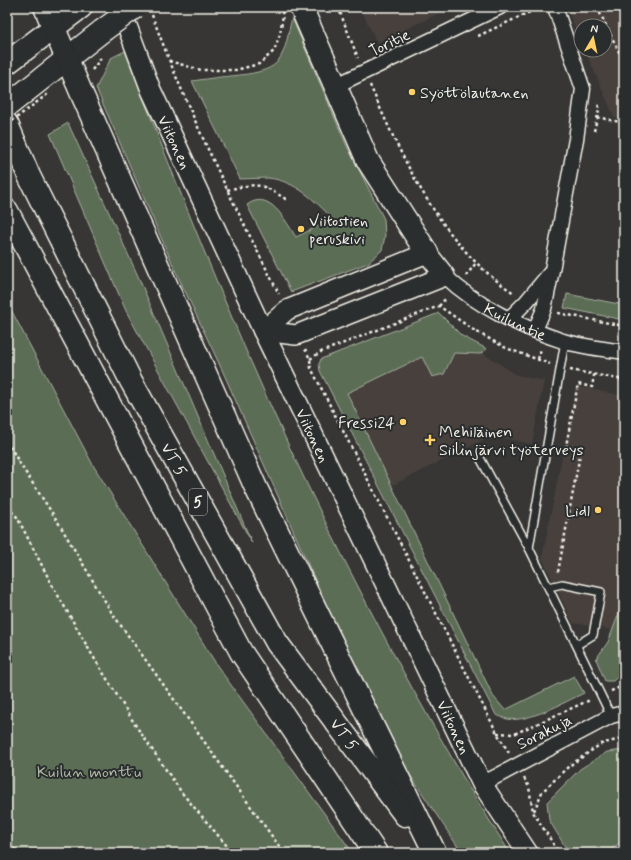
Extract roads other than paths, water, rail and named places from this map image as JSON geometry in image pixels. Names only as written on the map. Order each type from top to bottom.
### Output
[{"type":"main road","points":[[7,63],[33,43],[49,17],[80,7]]},
{"type":"main road","name":"Viitonen","points":[[120,7],[151,90],[264,331],[482,784],[528,853]]},
{"type":"main road","points":[[264,331],[287,310],[427,253],[368,161],[301,7]]},
{"type":"main road","points":[[7,106],[48,85],[67,58],[102,31],[143,10]]},
{"type":"main road","points":[[49,17],[256,488],[434,853]]},
{"type":"main road","name":"VT 5","points":[[7,125],[29,176],[131,381],[277,643],[434,853]]},
{"type":"main road","name":"VT 5","points":[[7,211],[241,652],[376,853]]},
{"type":"main road","name":"Kuiluntie","points":[[427,253],[445,276]]},
{"type":"main road","points":[[264,331],[296,335],[445,276]]},
{"type":"street","name":"Toritie","points":[[335,86],[500,7]]},
{"type":"street","points":[[535,330],[544,308],[552,270],[576,139],[583,89],[555,7]]},
{"type":"street","points":[[509,319],[526,302],[552,270]]},
{"type":"street","name":"Kuiluntie","points":[[445,276],[456,287],[488,308],[509,319],[565,341],[624,352]]},
{"type":"street","name":"Sorakuja","points":[[482,784],[617,714]]},
{"type":"lane","points":[[529,548],[565,341]]},
{"type":"lane","points":[[480,458],[529,548],[601,695],[617,714]]},
{"type":"lane","points":[[548,588],[562,584],[601,592],[593,635],[577,645]]},
{"type":"place","name":"Syöttölautanen","points":[[412,92]]},
{"type":"place","name":"Viitostien peruskivi","points":[[301,229]]},
{"type":"place","name":"Fressi24","points":[[403,422]]},
{"type":"place","name":"Mehiläinen Siilinjärvi työterveys","points":[[430,440]]},
{"type":"place","name":"Lidl","points":[[598,510]]},
{"type":"park label","name":"Kuilun monttu","points":[[89,771]]}]
